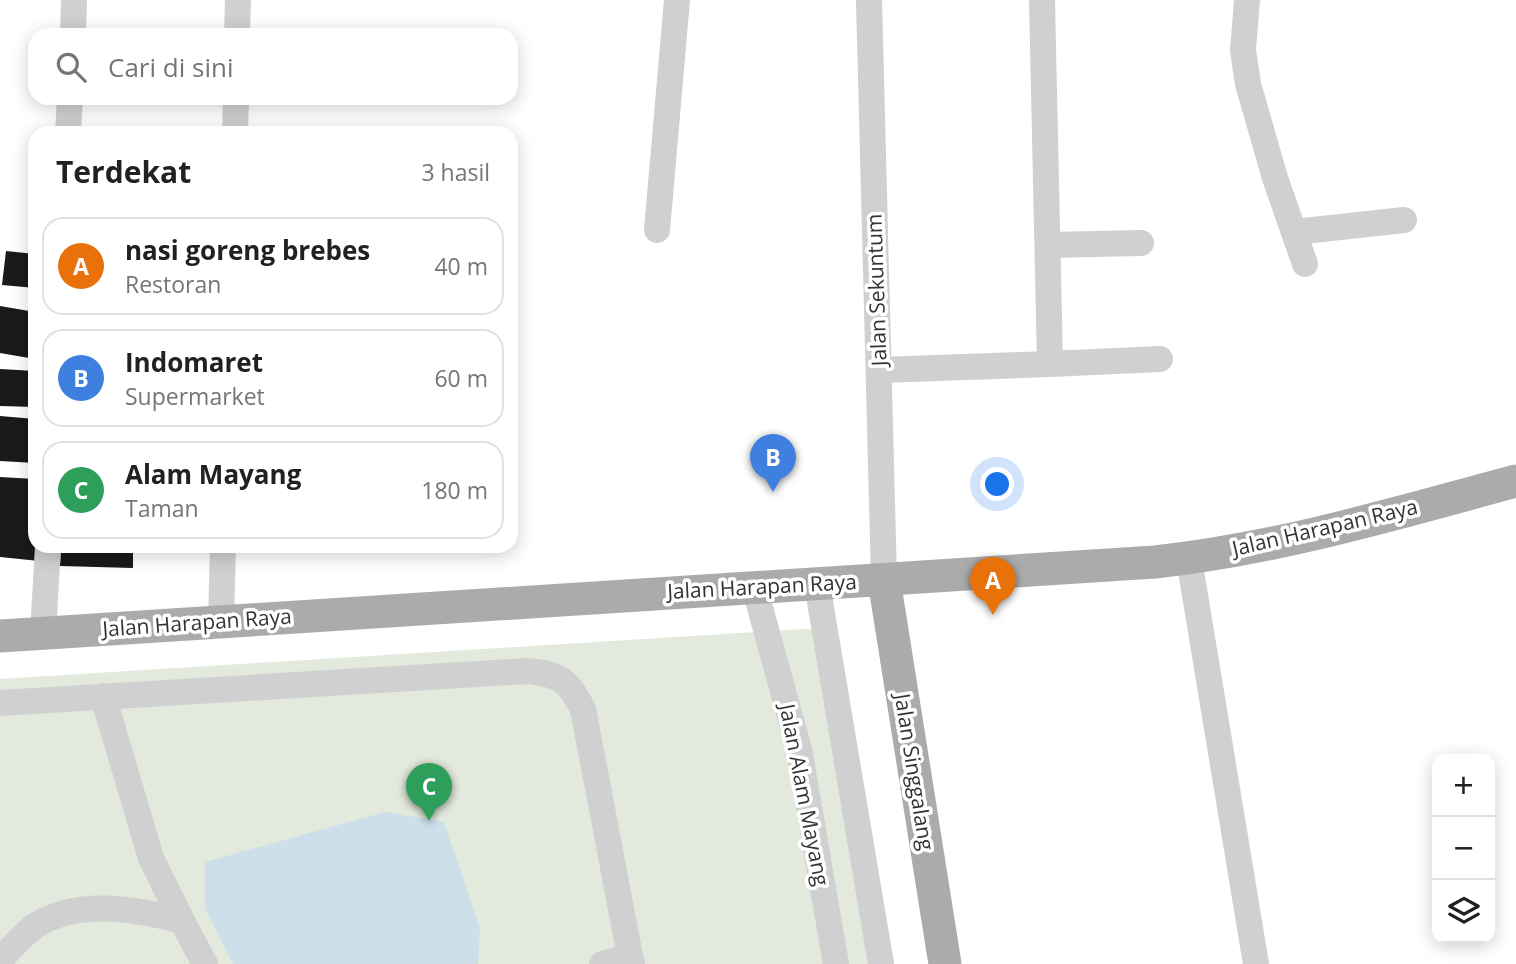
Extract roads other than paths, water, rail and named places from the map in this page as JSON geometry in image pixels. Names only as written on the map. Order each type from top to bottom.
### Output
[{"type":"main road","name":"Jalan Harapan Raya","points":[[0,636],[1189,559],[1294,538],[1516,481]]},
{"type":"main road","name":"Jalan Singgalang","points":[[884,580],[945,964]]},
{"type":"street","points":[[73,28],[75,0]]},
{"type":"street","points":[[237,28],[239,0]]},
{"type":"street","points":[[657,230],[677,0]]},
{"type":"street","name":"Jalan Sekuntum","points":[[869,0],[884,580]]},
{"type":"street","points":[[1042,0],[1050,364]]},
{"type":"street","points":[[1247,0],[1243,50],[1248,84],[1275,178],[1305,264]]},
{"type":"street","points":[[68,126],[70,105]]},
{"type":"street","points":[[235,126],[236,105]]},
{"type":"street","points":[[1294,232],[1404,220]]},
{"type":"street","points":[[1048,245],[1141,243]]},
{"type":"street","points":[[880,370],[1160,359]]},
{"type":"street","points":[[43,633],[48,553]]},
{"type":"street","points":[[221,622],[223,553]]},
{"type":"street","points":[[1189,559],[1256,964]]},
{"type":"street","points":[[817,584],[881,964]]},
{"type":"street","name":"Jalan Alam Mayang","points":[[754,586],[799,749],[836,964]]},
{"type":"street","points":[[0,703],[528,671],[554,674],[571,688],[583,709],[631,960],[603,964]]},
{"type":"street","points":[[103,696],[151,858],[205,964]]},
{"type":"street","points":[[0,960],[36,926],[66,913],[103,909],[146,911],[182,921]]},
{"type":"water","points":[[385,812],[444,822],[480,929],[478,964],[233,964],[205,908],[205,862]]},
{"type":"place","name":"Indomaret","points":[[773,492]]},
{"type":"place","name":"nasi goreng brebes","points":[[993,615]]},
{"type":"place","name":"Alam Mayang","points":[[429,821]]}]
